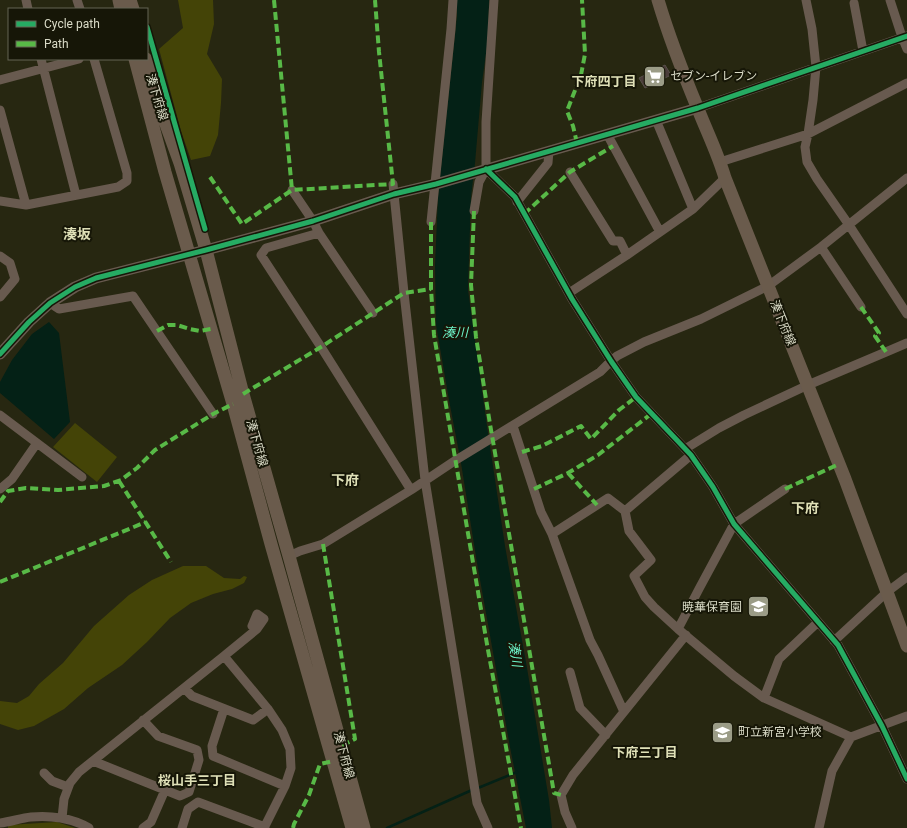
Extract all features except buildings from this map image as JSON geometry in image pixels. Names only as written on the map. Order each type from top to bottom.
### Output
[{"type":"main road","name":"湊下府線","points":[[658,0],[664,20],[725,178],[845,479],[907,646]]},
{"type":"main road","name":"湊下府線","points":[[135,60],[165,172],[233,404],[273,552],[352,828]]},
{"type":"main road","name":"湊下府線","points":[[146,60],[159,105],[180,163],[206,250],[244,394],[364,828]]},
{"type":"street","points":[[431,222],[436,184],[453,0]]},
{"type":"street","points":[[474,211],[479,182],[486,169],[486,122],[494,0]]},
{"type":"street","points":[[806,0],[812,29],[816,67],[808,134],[804,147],[807,162],[907,314]]},
{"type":"street","points":[[890,0],[905,36],[907,49]]},
{"type":"street","points":[[854,3],[863,51]]},
{"type":"street","points":[[0,354],[29,322],[50,303],[75,287],[96,278],[313,221],[394,189],[436,184],[698,108],[905,36]]},
{"type":"street","points":[[41,60],[76,195]]},
{"type":"street","points":[[0,80],[75,60]]},
{"type":"street","points":[[0,201],[26,205],[118,188],[127,181],[127,173],[94,60]]},
{"type":"street","points":[[720,162],[808,134],[907,83]]},
{"type":"street","points":[[0,110],[26,205]]},
{"type":"street","points":[[656,120],[693,209]]},
{"type":"street","points":[[606,134],[660,232]]},
{"type":"street","points":[[517,202],[548,163],[549,151]]},
{"type":"street","points":[[486,169],[515,197],[569,293],[611,361],[636,397],[688,452],[713,487],[734,524],[838,645],[882,726],[907,779]]},
{"type":"street","points":[[570,172],[613,241],[620,241],[627,255]]},
{"type":"street","points":[[569,293],[693,209],[725,178]]},
{"type":"street","points":[[289,556],[323,544],[411,490],[456,460],[600,372],[617,356],[644,342],[701,319],[768,286],[821,247],[907,178]]},
{"type":"street","points":[[394,189],[425,480],[476,803],[488,828]]},
{"type":"street","points":[[292,190],[373,313]]},
{"type":"street","points":[[319,233],[266,248],[261,255],[317,340],[411,490]]},
{"type":"street","points":[[821,247],[861,307]]},
{"type":"street","points":[[0,256],[10,263],[16,279],[0,297]]},
{"type":"street","points":[[50,303],[59,310],[133,296],[213,414]]},
{"type":"street","points":[[625,511],[688,452],[719,428],[808,385],[907,343]]},
{"type":"street","points":[[0,415],[82,476]]},
{"type":"street","points":[[513,426],[541,512],[552,534],[590,640],[624,712]]},
{"type":"street","points":[[0,489],[12,479],[37,443]]},
{"type":"street","points":[[678,629],[734,524],[785,489]]},
{"type":"street","points":[[552,534],[608,498],[625,511],[629,531],[651,560],[634,576],[645,597],[654,607],[734,676],[764,698],[851,737]]},
{"type":"street","points":[[834,641],[887,592],[907,577]]},
{"type":"street","points":[[764,698],[779,659],[818,622]]},
{"type":"street","points":[[62,818],[64,799],[68,787],[79,772],[257,629]]},
{"type":"street","points":[[572,828],[565,812],[561,795],[573,775],[686,635]]},
{"type":"street","points":[[182,828],[188,809],[198,802],[264,828],[285,786],[291,768],[290,749],[282,730],[268,708],[224,656]]},
{"type":"street","points":[[570,672],[580,708],[606,735]]},
{"type":"street","points":[[184,688],[192,696],[253,720],[268,708]]},
{"type":"street","points":[[224,709],[212,746],[213,756],[285,786]]},
{"type":"street","points":[[819,828],[832,771],[851,737],[907,716]]},
{"type":"street","points":[[92,761],[180,796],[189,792],[199,760],[197,750],[158,736],[144,720]]},
{"type":"street","points":[[44,773],[52,781],[68,787]]},
{"type":"street","points":[[144,828],[151,822],[165,790]]},
{"type":"street","points":[[2,824],[31,817],[48,816],[83,824],[89,828]]},
{"type":"shaded area","points":[[178,0],[213,0],[214,24],[207,54],[222,79],[218,135],[210,156],[191,160],[181,131],[159,49],[183,28]]},
{"type":"shaded area","points":[[75,423],[117,457],[97,482],[53,447]]},
{"type":"shaded area","points":[[183,566],[206,566],[224,578],[240,579],[244,576],[247,577],[244,583],[232,589],[213,594],[191,603],[170,618],[122,665],[88,688],[64,709],[34,726],[18,730],[0,724],[0,701],[17,703],[29,696],[39,684],[63,663],[94,626],[129,595],[152,580]]},
{"type":"shaded area","points":[[57,822],[75,828],[8,828],[8,825]]},
{"type":"water","name":"湊川","points":[[457,0],[489,0],[488,39],[482,82],[471,197],[468,290],[505,546],[549,800],[552,828],[526,828],[477,563],[461,463],[436,325],[435,265],[438,197],[457,16]]},
{"type":"water","points":[[49,322],[59,333],[70,422],[54,439],[0,393],[0,382],[12,360],[32,334]]},
{"type":"waterway","points":[[478,788],[517,772]]},
{"type":"waterway","points":[[387,828],[472,790]]},
{"type":"marked path","points":[[274,0],[292,190]]},
{"type":"marked path","points":[[210,177],[242,224],[292,190],[393,184],[375,0]]},
{"type":"marked path","points":[[577,143],[573,126],[567,111],[581,75],[585,54],[582,0]]},
{"type":"marked path","points":[[524,214],[570,172],[613,146]]},
{"type":"marked path","points":[[474,211],[471,285],[476,337],[554,793],[561,795]]},
{"type":"marked path","points":[[431,222],[431,289],[434,335],[488,650],[521,828]]},
{"type":"marked path","points":[[243,394],[321,347],[404,293],[431,289]]},
{"type":"marked path","points":[[861,307],[879,333],[875,336],[886,352]]},
{"type":"marked path","points":[[157,331],[168,325],[177,325],[200,331],[211,329]]},
{"type":"marked path","points":[[522,452],[542,446],[581,426],[591,439],[619,410],[636,397]]},
{"type":"marked path","points":[[0,502],[8,491],[26,488],[58,490],[104,486],[121,480],[137,468],[155,450],[213,414],[233,404]]},
{"type":"marked path","points":[[534,489],[568,473],[598,455],[651,414]]},
{"type":"marked path","points":[[785,489],[839,464]]},
{"type":"marked path","points":[[568,473],[597,505]]},
{"type":"marked path","points":[[119,481],[171,562]]},
{"type":"marked path","points":[[0,582],[146,522]]},
{"type":"marked path","points":[[323,544],[355,739],[341,746]]},
{"type":"marked path","points":[[293,828],[309,795],[320,764],[333,761]]},
{"type":"cycle path","points":[[148,30],[205,229]]},
{"type":"cycle path","points":[[0,354],[29,322],[50,303],[75,287],[96,278],[313,221],[394,194],[436,184],[698,108],[907,36]]},
{"type":"cycle path","points":[[486,169],[515,197],[572,299],[611,361],[636,397],[691,455],[713,487],[734,524],[838,645],[882,726],[907,779]]},
{"type":"place","name":"セブン-イレブン","points":[[655,76]]},
{"type":"place","name":"暁華保育園","points":[[758,607]]},
{"type":"place","name":"町立新宮小学校","points":[[723,732]]},
{"type":"district","name":"下府四丁目","points":[[604,81]]},
{"type":"district","name":"湊坂","points":[[77,234]]},
{"type":"district","name":"下府","points":[[345,480]]},
{"type":"district","name":"下府","points":[[805,508]]},
{"type":"district","name":"下府三丁目","points":[[645,752]]},
{"type":"district","name":"桜山手三丁目","points":[[197,780]]}]
